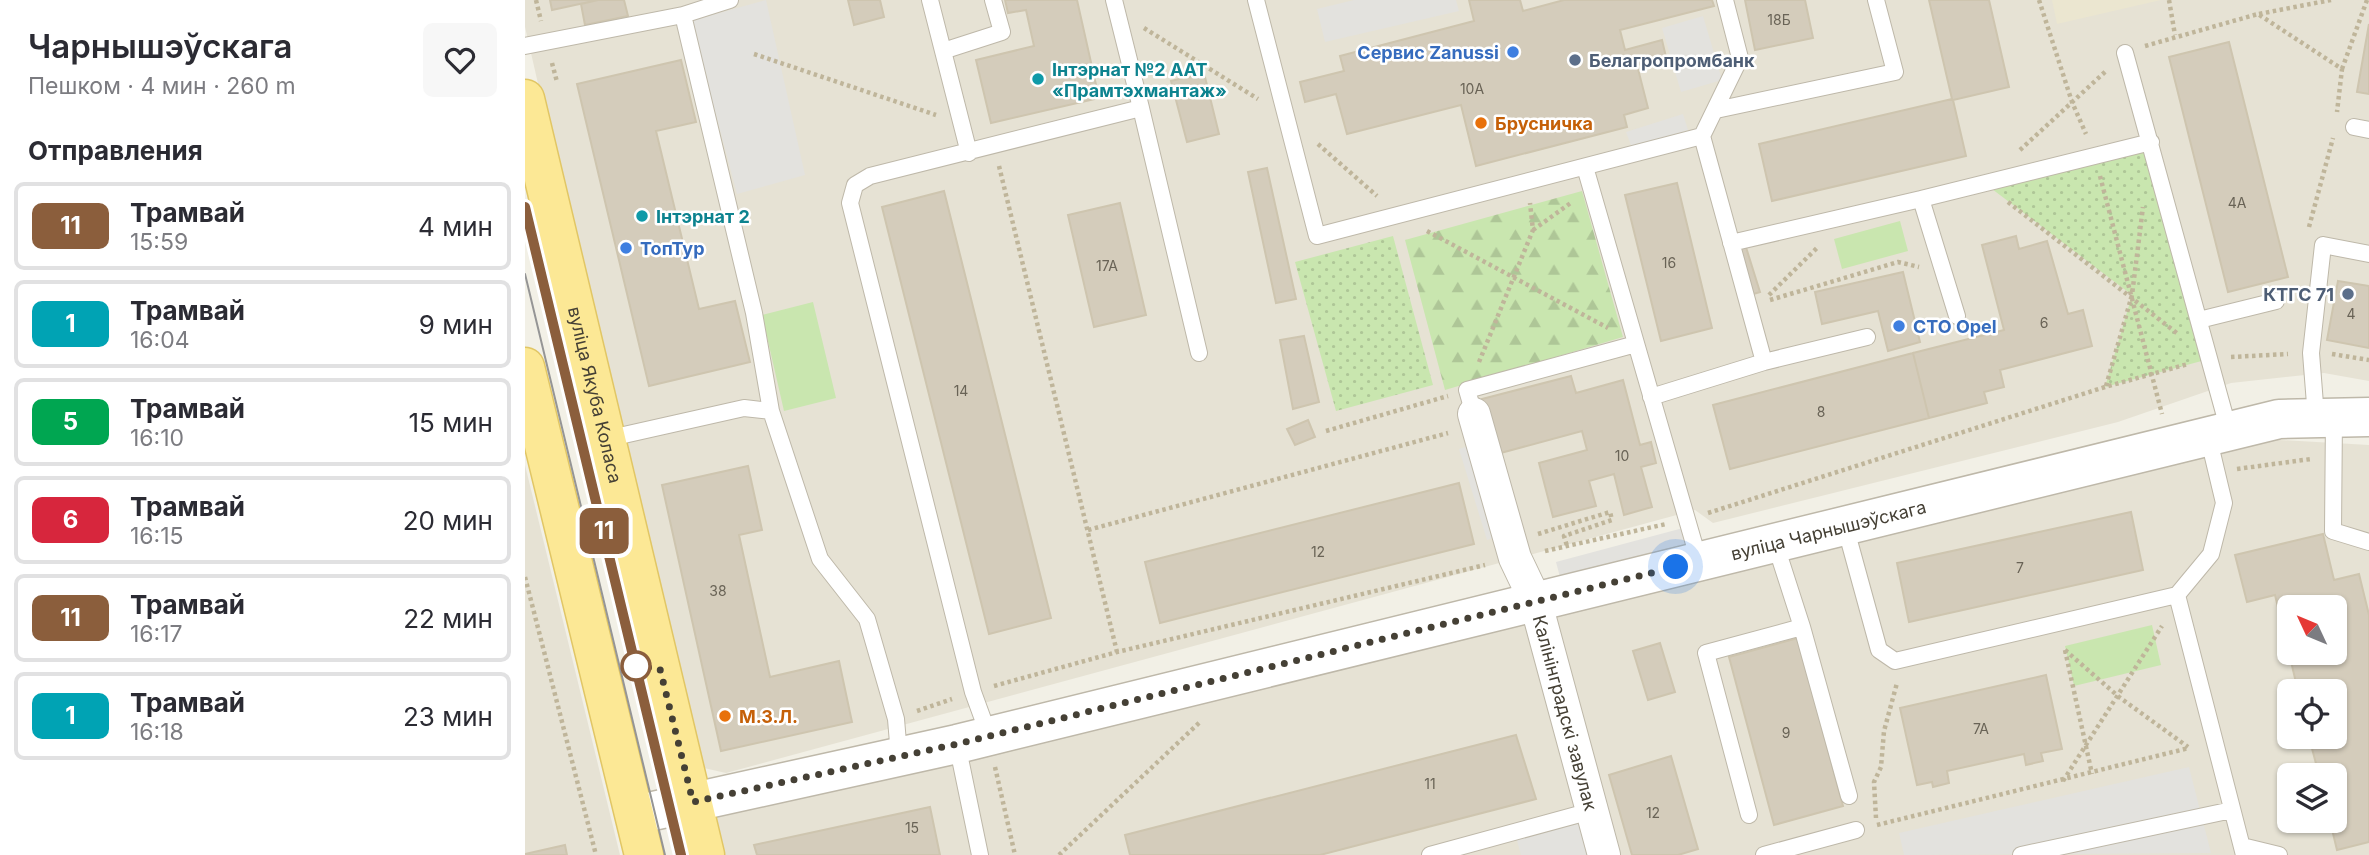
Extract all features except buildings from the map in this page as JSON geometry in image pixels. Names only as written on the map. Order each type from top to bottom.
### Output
[{"type":"main road","name":"вуліца Якуба Коласа","points":[[525,99],[705,855]]},
{"type":"main road","points":[[525,367],[644,855]]},
{"type":"street","name":"Калінінградскі завулак","points":[[1472,410],[1515,558],[1535,600],[1604,855]]},
{"type":"street","name":"вуліца Чарнышэўскага","points":[[635,815],[899,755],[980,747],[1535,600],[2218,433],[2279,419],[2340,417]]},
{"type":"lane","points":[[930,0],[969,153]]},
{"type":"lane","points":[[943,51],[1002,32],[993,0]]},
{"type":"lane","points":[[1256,0],[1317,236],[1702,136]]},
{"type":"lane","points":[[1725,0],[1740,58],[1702,136],[1765,362]]},
{"type":"lane","points":[[1716,110],[1895,72],[1876,0]]},
{"type":"lane","points":[[525,46],[683,15],[724,1]]},
{"type":"lane","points":[[1115,5],[1199,353]]},
{"type":"lane","points":[[683,15],[754,313],[771,411],[820,559],[867,619],[896,719],[899,755]]},
{"type":"lane","points":[[1845,526],[1879,650],[1895,661],[2177,595],[2211,554],[2224,503],[2218,433],[2199,320],[2125,53]]},
{"type":"lane","points":[[980,855],[980,747],[973,692],[850,203],[855,186],[870,176],[995,147],[1141,108]]},
{"type":"lane","points":[[1731,243],[2151,142]]},
{"type":"lane","points":[[1585,167],[1699,561]]},
{"type":"lane","points":[[1921,199],[1957,316]]},
{"type":"lane","points":[[2369,254],[2323,245],[2311,353],[2340,417],[2333,531],[2369,542]]},
{"type":"lane","points":[[2199,320],[2276,301]]},
{"type":"lane","points":[[1651,397],[1765,362],[1867,337]]},
{"type":"lane","points":[[1472,410],[1636,344]]},
{"type":"lane","points":[[604,439],[744,408],[771,411]]},
{"type":"lane","points":[[1775,543],[1802,627],[1849,796]]},
{"type":"lane","points":[[2177,595],[2243,851],[2279,855]]},
{"type":"lane","points":[[1749,815],[1706,653],[1802,627]]},
{"type":"lane","points":[[2021,855],[2232,810]]},
{"type":"lane","points":[[1430,855],[1591,811]]},
{"type":"lane","points":[[1764,855],[1856,831]]},
{"type":"path","points":[[2039,0],[2072,102],[2095,155],[2152,374]]},
{"type":"path","points":[[2169,0],[2175,35]]},
{"type":"path","points":[[2258,14],[2331,0]]},
{"type":"path","points":[[2342,69],[2367,0]]},
{"type":"path","points":[[1115,5],[1287,117],[1398,215],[1636,344]]},
{"type":"path","points":[[754,54],[961,124]]},
{"type":"path","points":[[995,147],[1117,652]]},
{"type":"path","points":[[1472,410],[1514,276],[1533,230],[1528,181]]},
{"type":"path","points":[[1533,230],[1591,188]]},
{"type":"path","points":[[2105,387],[2132,295],[2143,206]]},
{"type":"path","points":[[1850,216],[1761,303],[1898,262],[1944,273]]},
{"type":"path","points":[[1088,530],[1472,410]]},
{"type":"path","points":[[1326,431],[1472,410]]},
{"type":"path","points":[[1534,521],[1538,534],[1610,512],[1612,520],[1564,536],[1567,546]]},
{"type":"path","points":[[525,577],[596,855]]},
{"type":"path","points":[[525,596],[528,589]]},
{"type":"path","points":[[2063,782],[2119,697],[2168,616],[2177,595]]},
{"type":"path","points":[[2061,621],[2092,774]]},
{"type":"path","points":[[2066,650],[2119,697],[2222,772]]},
{"type":"path","points":[[1876,825],[1874,782],[1881,767],[1888,711],[1897,685],[1895,661]]},
{"type":"path","points":[[1059,855],[1211,712]]},
{"type":"path","points":[[980,747],[1015,855]]},
{"type":"path","points":[[1856,831],[2063,782],[2189,748]]},
{"type":"shaded area","points":[[525,0],[2369,0],[2369,381],[2324,373],[2231,383],[2118,422],[1713,523],[1695,510],[726,773],[695,766],[525,27]]},
{"type":"shaded area","points":[[766,0],[805,175],[737,194],[691,21]]},
{"type":"shaded area","points":[[1354,0],[1456,0],[1459,11],[1325,42],[1317,9]]},
{"type":"shaded area","points":[[2052,0],[2161,0],[2057,24]]},
{"type":"shaded area","points":[[1703,16],[1722,80],[1681,92],[1662,28]]},
{"type":"shaded area","points":[[1683,114],[1688,130],[1632,148],[1626,132]]},
{"type":"shaded area","points":[[2262,439],[2369,445],[2369,855],[720,855],[709,811]]},
{"type":"shaded area","points":[[1469,446],[1497,537],[1487,540],[1459,449]]},
{"type":"shaded area","points":[[525,465],[620,855],[525,855]]},
{"type":"shaded area","points":[[1683,528],[1688,547],[1561,581],[1556,562]]},
{"type":"shaded area","points":[[2189,767],[2211,853],[1904,855],[1899,833]]},
{"type":"shaded area","points":[[1584,818],[1594,855],[1521,855],[1516,837]]},
{"type":"green space","points":[[2145,143],[2209,359],[2105,387],[2132,295],[1988,186]]},
{"type":"green space","points":[[1582,191],[1623,337],[1445,390],[1405,240]]},
{"type":"green space","points":[[1900,221],[1908,251],[1842,269],[1834,239]]},
{"type":"green space","points":[[1393,236],[1433,385],[1336,411],[1295,262]]},
{"type":"green space","points":[[813,302],[836,398],[784,411],[762,315]]},
{"type":"green space","points":[[2152,625],[2161,665],[2074,686],[2065,646]]},
{"type":"tram line","points":[[525,207],[681,855]]},
{"type":"tram line","name":"11","points":[[525,207],[681,855]]},
{"type":"tram line","points":[[525,274],[665,855]]},
{"type":"place","name":"Сервис Zanussi","points":[[1513,52]]},
{"type":"place","name":"Белагропромбанк","points":[[1575,60]]},
{"type":"place","name":"Інтэрнат №2 ААТ «Прамтэхмантаж»","points":[[1038,79]]},
{"type":"place","name":"Брусничка","points":[[1481,123]]},
{"type":"place","name":"Інтэрнат 2","points":[[642,216]]},
{"type":"place","name":"ТопТур","points":[[626,248]]},
{"type":"place","name":"КТГС 71","points":[[2348,294]]},
{"type":"place","name":"СТО Opel","points":[[1899,326]]},
{"type":"place","name":"М.З.Л.","points":[[725,716]]},
{"type":"route","points":[[636,666],[660,669],[693,802],[957,744],[1676,567]]}]
